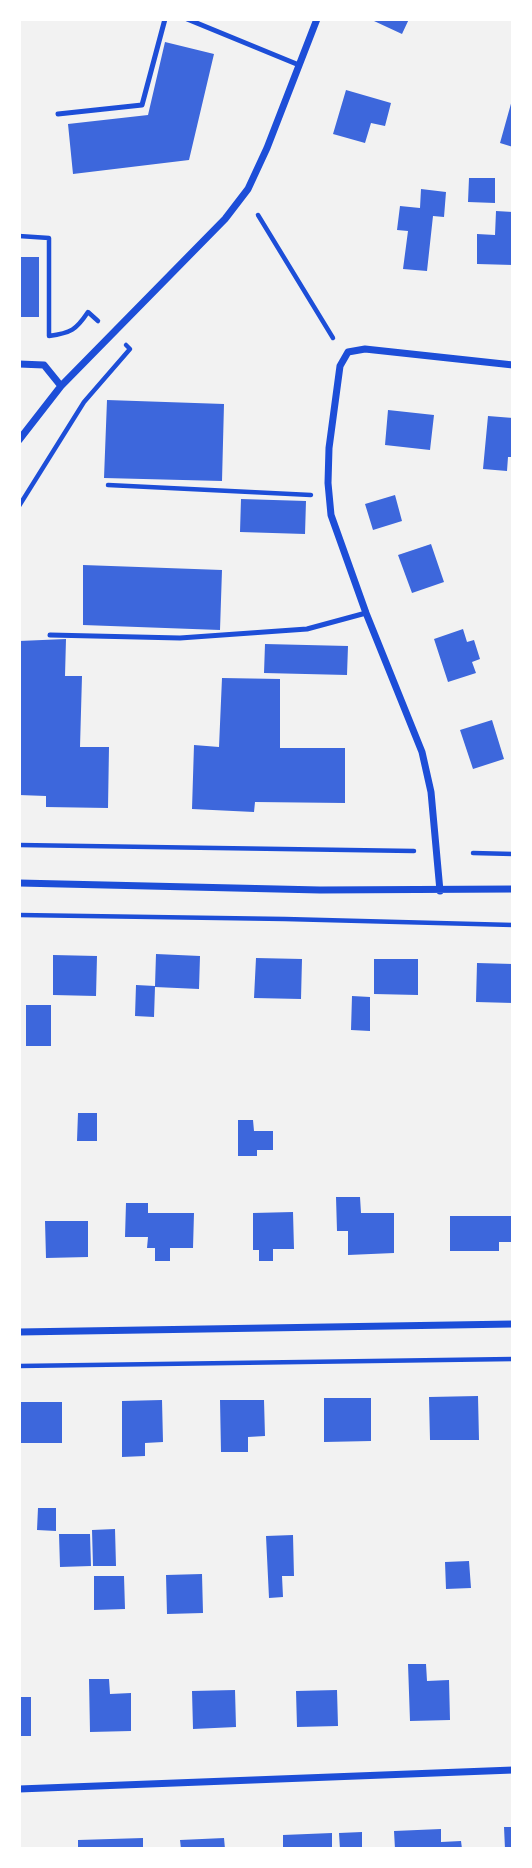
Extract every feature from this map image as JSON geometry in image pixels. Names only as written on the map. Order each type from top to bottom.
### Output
[{"type":"street","points":[[19,440],[61,386],[225,219],[248,189],[267,148],[317,19]]},
{"type":"street","points":[[440,891],[431,792],[422,752],[366,613],[331,515],[329,448],[340,366],[348,352],[365,349],[513,365]]},
{"type":"street","points":[[19,363],[44,365],[61,386]]},
{"type":"street","points":[[19,883],[320,890],[513,889]]},
{"type":"street","points":[[19,1332],[513,1324]]},
{"type":"street","points":[[19,1789],[513,1770]]},
{"type":"lane","points":[[58,114],[142,105],[165,19]]},
{"type":"lane","points":[[187,19],[299,65]]},
{"type":"lane","points":[[50,635],[180,638],[295,630],[366,613]]},
{"type":"path","points":[[258,215],[333,338]]},
{"type":"path","points":[[19,236],[49,238],[49,336],[77,328],[88,312]]},
{"type":"path","points":[[19,506],[84,402],[130,349]]},
{"type":"path","points":[[108,485],[329,496]]},
{"type":"path","points":[[19,845],[414,851]]},
{"type":"path","points":[[473,853],[513,853]]},
{"type":"path","points":[[19,915],[513,925]]},
{"type":"path","points":[[19,1366],[513,1359]]},
{"type":"building","points":[[409,19],[402,34],[374,21]]},
{"type":"building","points":[[165,42],[214,54],[189,160],[73,174],[68,124],[148,115]]},
{"type":"building","points":[[346,90],[391,103],[385,126],[371,123],[365,143],[333,134]]},
{"type":"building","points":[[513,100],[513,147],[500,143]]},
{"type":"building","points":[[469,178],[495,178],[495,203],[468,202]]},
{"type":"building","points":[[421,189],[446,192],[444,217],[433,216],[427,271],[403,269],[408,231],[397,230],[400,206],[420,208]]},
{"type":"building","points":[[496,211],[513,212],[513,265],[477,264],[477,234],[495,235]]},
{"type":"building","points":[[19,257],[39,257],[39,317],[19,317]]},
{"type":"building","points":[[107,400],[224,404],[222,481],[104,478]]},
{"type":"building","points":[[388,410],[434,415],[430,450],[385,445]]},
{"type":"building","points":[[488,416],[513,418],[513,457],[508,457],[507,471],[483,469]]},
{"type":"building","points":[[395,495],[402,521],[373,530],[365,504]]},
{"type":"building","points":[[241,499],[306,501],[305,534],[240,532]]},
{"type":"building","points":[[431,544],[444,582],[412,593],[398,555]]},
{"type":"building","points":[[83,565],[222,570],[220,630],[83,625]]},
{"type":"building","points":[[463,629],[467,642],[474,640],[480,659],[472,662],[476,673],[448,682],[434,639]]},
{"type":"building","points":[[66,639],[65,676],[82,676],[80,747],[109,747],[108,808],[46,807],[46,796],[19,795],[19,641]]},
{"type":"building","points":[[265,644],[348,646],[347,675],[264,673]]},
{"type":"building","points":[[222,678],[280,679],[280,748],[345,748],[345,803],[255,802],[254,812],[192,809],[194,745],[219,747]]},
{"type":"building","points":[[492,720],[504,759],[473,769],[460,730]]},
{"type":"building","points":[[156,954],[200,956],[199,989],[155,987],[154,1017],[135,1016],[136,985],[155,986]]},
{"type":"building","points":[[53,955],[97,956],[96,996],[53,995]]},
{"type":"building","points":[[256,958],[302,959],[301,999],[254,998]]},
{"type":"building","points":[[374,959],[418,959],[418,995],[374,994]]},
{"type":"building","points":[[477,963],[513,964],[513,1003],[476,1002]]},
{"type":"building","points":[[352,996],[370,997],[370,1031],[351,1030]]},
{"type":"building","points":[[26,1005],[51,1005],[51,1046],[26,1046]]},
{"type":"building","points":[[78,1113],[97,1113],[97,1141],[77,1141]]},
{"type":"building","points":[[238,1120],[253,1120],[254,1131],[273,1131],[273,1150],[257,1150],[257,1156],[238,1156]]},
{"type":"building","points":[[336,1197],[360,1197],[361,1213],[394,1213],[394,1253],[348,1255],[348,1231],[337,1231]]},
{"type":"building","points":[[126,1203],[148,1203],[148,1213],[194,1213],[193,1248],[170,1248],[170,1261],[155,1261],[155,1248],[147,1248],[148,1237],[125,1237]]},
{"type":"building","points":[[293,1212],[294,1249],[273,1249],[273,1261],[259,1261],[259,1250],[253,1250],[253,1213]]},
{"type":"building","points":[[450,1216],[513,1216],[513,1242],[499,1242],[499,1251],[450,1251]]},
{"type":"building","points":[[45,1221],[88,1221],[88,1257],[46,1258]]},
{"type":"building","points":[[478,1396],[479,1440],[430,1440],[429,1397]]},
{"type":"building","points":[[324,1398],[371,1398],[371,1441],[324,1442]]},
{"type":"building","points":[[162,1400],[163,1442],[145,1443],[145,1456],[122,1457],[122,1401]]},
{"type":"building","points":[[220,1400],[264,1400],[265,1436],[248,1437],[248,1452],[221,1452]]},
{"type":"building","points":[[19,1402],[62,1402],[62,1443],[19,1443]]},
{"type":"building","points":[[38,1508],[56,1508],[56,1531],[37,1530]]},
{"type":"building","points":[[115,1529],[116,1566],[93,1566],[92,1530]]},
{"type":"building","points":[[59,1534],[90,1534],[91,1566],[60,1567]]},
{"type":"building","points":[[293,1535],[294,1576],[282,1576],[283,1597],[269,1598],[266,1536]]},
{"type":"building","points":[[469,1561],[471,1588],[446,1589],[445,1562]]},
{"type":"building","points":[[202,1574],[203,1613],[167,1614],[166,1575]]},
{"type":"building","points":[[94,1576],[124,1576],[125,1609],[94,1610]]},
{"type":"building","points":[[408,1664],[426,1664],[427,1681],[449,1680],[450,1720],[410,1721]]},
{"type":"building","points":[[89,1679],[109,1679],[110,1694],[131,1693],[131,1731],[90,1732]]},
{"type":"building","points":[[235,1690],[236,1727],[193,1729],[192,1691]]},
{"type":"building","points":[[337,1690],[338,1726],[297,1727],[296,1691]]},
{"type":"building","points":[[19,1697],[31,1697],[31,1736],[19,1736]]},
{"type":"building","points":[[504,1827],[513,1827],[513,1849],[505,1849]]},
{"type":"building","points":[[441,1829],[441,1842],[461,1841],[462,1849],[395,1849],[394,1831]]},
{"type":"building","points":[[362,1832],[362,1849],[340,1849],[339,1833]]},
{"type":"building","points":[[332,1833],[332,1849],[283,1849],[283,1835]]},
{"type":"building","points":[[143,1838],[143,1849],[78,1849],[78,1840]]},
{"type":"building","points":[[224,1838],[225,1849],[181,1849],[180,1840]]}]
